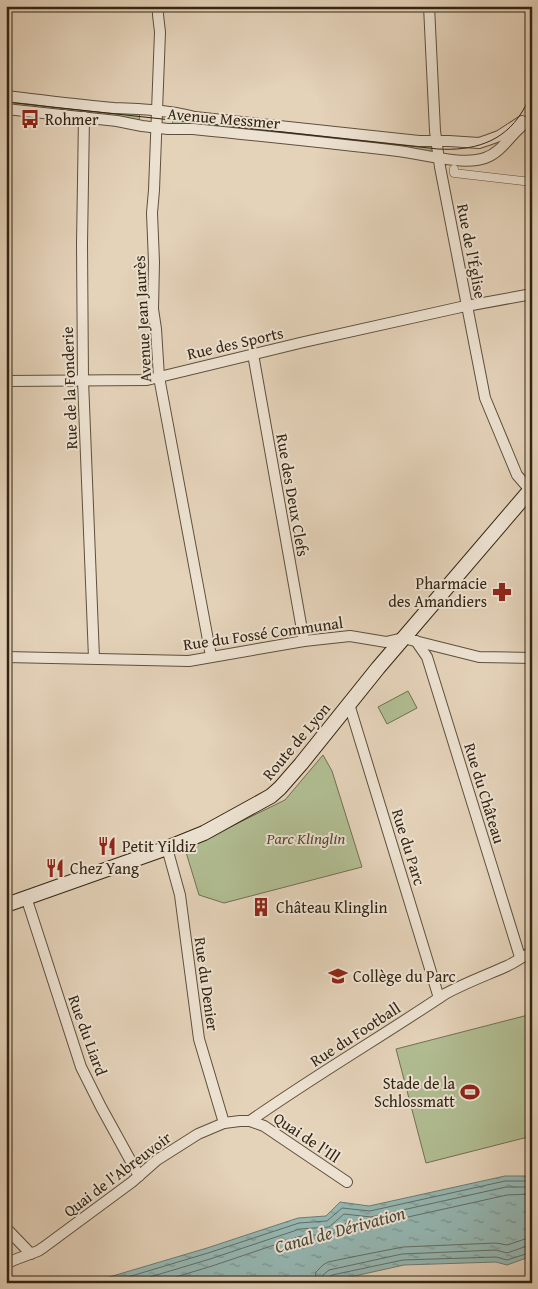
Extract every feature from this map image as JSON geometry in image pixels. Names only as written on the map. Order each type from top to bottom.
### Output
[{"type":"main road","name":"Route de Lyon","points":[[6,905],[204,834],[271,796],[296,770],[349,704],[410,640],[531,489]]},
{"type":"street","name":"Avenue Jean Jaurès","points":[[158,6],[160,32],[152,212],[153,309],[159,377],[211,656]]},
{"type":"street","name":"Rue de l'Église","points":[[429,6],[439,157],[485,398],[517,475],[531,489]]},
{"type":"street","name":"Avenue Messmer","points":[[6,96],[114,108],[170,111],[195,117],[419,141],[482,142],[499,136],[515,125],[532,119]]},
{"type":"street","name":"Avenue Messmer","points":[[6,108],[117,121],[156,128],[193,129],[470,160],[484,158],[497,151],[523,125],[532,119]]},
{"type":"street","name":"Rue de la Fonderie","points":[[84,117],[82,244],[83,380],[94,658]]},
{"type":"street","points":[[454,170],[454,173],[532,182]]},
{"type":"street","name":"Rue des Sports","points":[[6,381],[147,380],[467,306],[532,294]]},
{"type":"street","name":"Rue des Deux Clefs","points":[[253,354],[304,641]]},
{"type":"street","name":"Rue du Fossé Communal","points":[[6,657],[189,660],[304,641],[350,636],[386,642],[410,640]]},
{"type":"street","points":[[410,640],[479,657],[532,658]]},
{"type":"street","name":"Rue du Château","points":[[410,640],[427,657],[520,957]]},
{"type":"street","name":"Rue du Parc","points":[[349,704],[439,998]]},
{"type":"street","name":"Rue du Denier","points":[[167,848],[180,895],[199,1040],[224,1123]]},
{"type":"street","name":"Rue du Liard","points":[[26,897],[82,1067],[101,1107],[139,1176]]},
{"type":"street","name":"Rue du Football","points":[[250,1120],[439,998],[532,952]]},
{"type":"street","name":"Quai de l'Abreuvoir","points":[[6,1264],[44,1247],[139,1176],[157,1160],[207,1129],[224,1123],[250,1120]]},
{"type":"street","name":"Quai de l'Ill","points":[[250,1120],[264,1126],[347,1182]]},
{"type":"street","points":[[6,1228],[31,1254]]},
{"type":"green space","points":[[6,98],[140,111],[139,122],[6,105]]},
{"type":"green space","points":[[174,115],[430,145],[432,148],[430,152],[172,126]]},
{"type":"green space","points":[[408,691],[417,708],[387,724],[378,707]]},
{"type":"green space","name":"Parc Klinglin","points":[[323,755],[332,771],[362,867],[224,903],[199,895],[185,849],[285,800]]},
{"type":"green space","name":"Stade de la Schlossmatt","points":[[532,1014],[532,1136],[426,1163],[396,1049]]},
{"type":"water","name":"Canal de Dérivation","points":[[505,1176],[532,1176],[532,1256],[507,1265],[496,1262],[404,1265],[323,1283],[89,1283],[207,1248],[298,1218],[326,1216],[340,1202],[369,1206]]},
{"type":"tram line","points":[[6,102],[451,149],[486,143],[506,131],[522,112],[532,90]]},
{"type":"place","name":"Rohmer","points":[[30,119]]},
{"type":"place","name":"Pharmacie des Amandiers","points":[[502,592]]},
{"type":"place","name":"Petit Yildiz","points":[[107,846]]},
{"type":"place","name":"Chez Yang","points":[[55,868]]},
{"type":"place","name":"Château Klinglin","points":[[261,907]]},
{"type":"place","name":"Collège du Parc","points":[[338,976]]},
{"type":"place","name":"Stade de la Schlossmatt","points":[[470,1092]]}]
